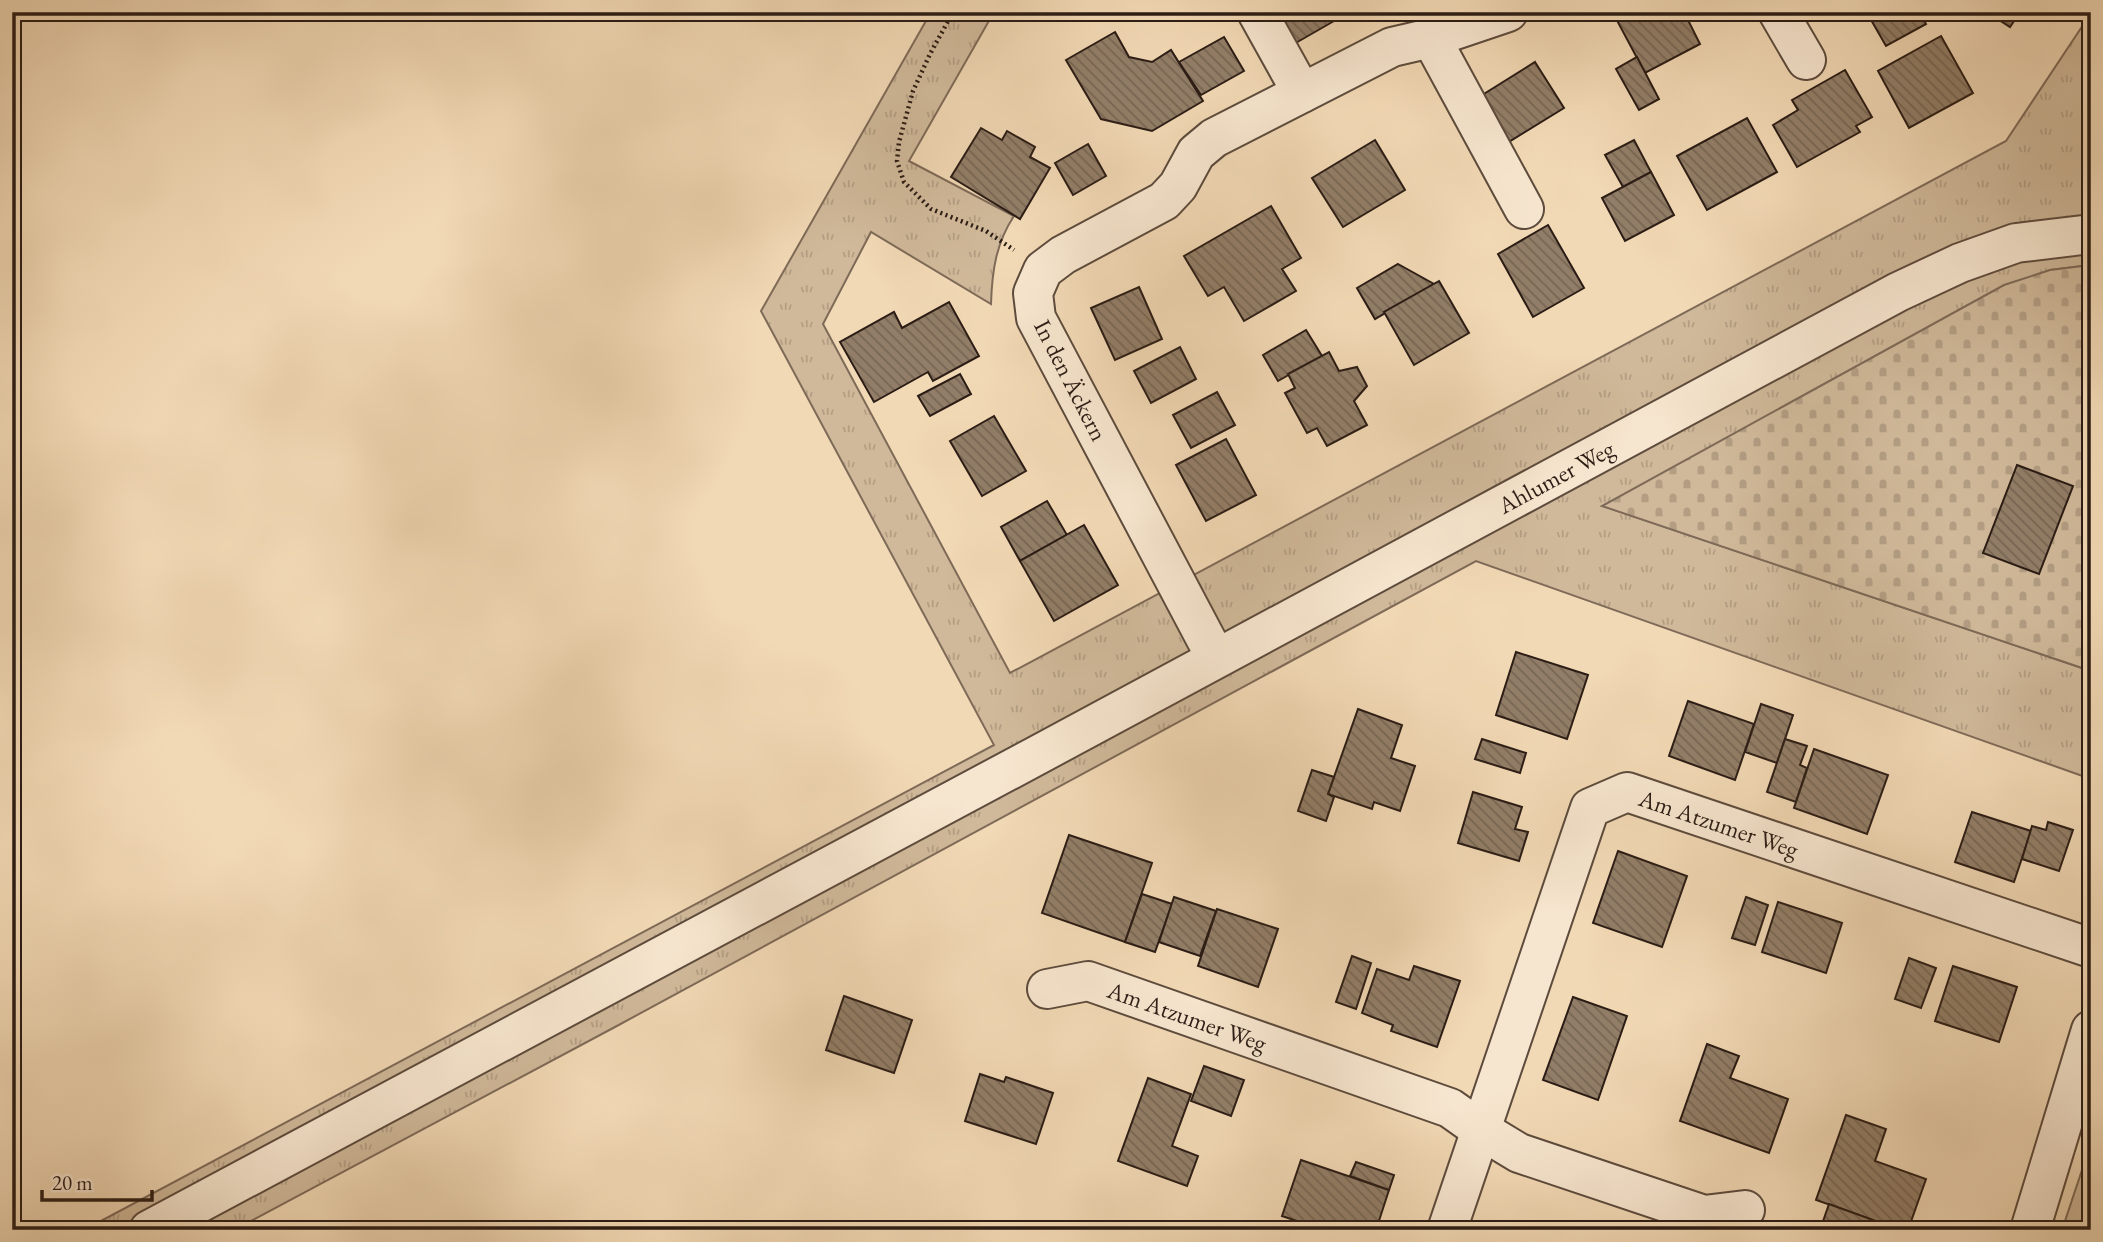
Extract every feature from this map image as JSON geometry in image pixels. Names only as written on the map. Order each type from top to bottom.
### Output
[{"type":"street","points":[[1257,12],[1302,93]]},
{"type":"street","points":[[1043,270],[1063,255],[1164,201],[1178,186],[1196,153],[1214,138],[1392,47],[1508,12]]},
{"type":"street","points":[[1778,12],[1806,60]]},
{"type":"street","points":[[1431,37],[1524,209]]},
{"type":"street","name":"Ahlumer Weg","points":[[149,1230],[1898,292],[1960,263],[2016,243],[2091,234]]},
{"type":"street","name":"In den Äckern","points":[[1043,270],[1033,293],[1036,318],[1216,659]]},
{"type":"street","name":"Am Atzumer Weg","points":[[1447,1230],[1590,808],[1627,792],[2091,948]]},
{"type":"street","name":"Am Atzumer Weg","points":[[1047,989],[1088,981],[1450,1108],[1519,1153],[1704,1215],[1745,1210]]},
{"type":"street","points":[[2030,1230],[2091,1030]]},
{"type":"path","points":[[953,12],[913,91],[899,142],[897,161],[904,182],[931,209],[986,231],[1043,270]]},
{"type":"green space","points":[[931,12],[994,12],[909,161],[1014,216],[996,258],[991,304],[871,232],[823,324],[1010,673],[2006,141],[2091,13],[2091,265],[2050,270],[1603,506],[2091,671],[2091,779],[1476,561],[234,1230],[84,1230],[994,745],[761,311]]},
{"type":"green space","points":[[2091,265],[2091,671],[1602,506],[2004,285],[2050,270]]},
{"type":"green space","points":[[2091,1143],[2091,1230],[2062,1230]]},
{"type":"building","points":[[1267,12],[1338,12],[1341,17],[1287,48]]},
{"type":"building","points":[[1684,12],[1700,44],[1645,73],[1613,13]]},
{"type":"building","points":[[1880,12],[1920,12],[1926,24],[1886,46],[1870,18]]},
{"type":"building","points":[[1987,12],[2020,12],[2010,27]]},
{"type":"building","points":[[1115,32],[1129,57],[1152,62],[1171,50],[1203,101],[1152,131],[1101,119],[1066,60]]},
{"type":"building","points":[[1941,36],[1973,93],[1909,128],[1878,71]]},
{"type":"building","points":[[1224,37],[1244,71],[1201,95],[1179,62]]},
{"type":"building","points":[[1637,57],[1659,99],[1639,110],[1616,69]]},
{"type":"building","points":[[1535,62],[1564,108],[1507,143],[1479,97]]},
{"type":"building","points":[[1845,70],[1872,117],[1856,126],[1860,132],[1797,167],[1773,125],[1798,110],[1792,100]]},
{"type":"building","points":[[1747,118],[1777,172],[1707,210],[1677,156]]},
{"type":"building","points":[[981,128],[1002,140],[1007,131],[1035,147],[1030,157],[1050,168],[1020,219],[951,177]]},
{"type":"building","points":[[1375,140],[1405,190],[1343,227],[1312,178]]},
{"type":"building","points":[[1634,140],[1651,172],[1623,187],[1605,155]]},
{"type":"building","points":[[1088,144],[1106,176],[1073,195],[1055,163]]},
{"type":"building","points":[[1651,172],[1674,215],[1625,241],[1602,198]]},
{"type":"building","points":[[1271,206],[1301,258],[1282,269],[1296,291],[1244,321],[1224,287],[1208,296],[1184,256]]},
{"type":"building","points":[[1548,225],[1584,288],[1533,317],[1498,254]]},
{"type":"building","points":[[1398,264],[1434,284],[1375,319],[1357,288]]},
{"type":"building","points":[[1439,281],[1469,333],[1414,365],[1384,312]]},
{"type":"building","points":[[1139,287],[1162,339],[1115,360],[1091,308]]},
{"type":"building","points":[[949,302],[979,356],[933,381],[928,372],[874,402],[840,342],[894,312],[902,328]]},
{"type":"building","points":[[1306,330],[1322,356],[1278,381],[1263,355]]},
{"type":"building","points":[[1180,347],[1196,379],[1151,403],[1134,371]]},
{"type":"building","points":[[1329,352],[1339,371],[1357,367],[1367,386],[1354,401],[1367,425],[1327,446],[1317,428],[1307,433],[1285,393],[1295,388],[1288,374]]},
{"type":"building","points":[[960,374],[971,394],[930,416],[918,396]]},
{"type":"building","points":[[1217,392],[1235,425],[1191,448],[1173,415]]},
{"type":"building","points":[[994,416],[1026,471],[982,496],[950,441]]},
{"type":"building","points":[[1226,439],[1256,495],[1206,521],[1176,465]]},
{"type":"building","points":[[2017,465],[2073,486],[2039,574],[1983,553]]},
{"type":"building","points":[[1047,501],[1067,535],[1020,561],[1001,527]]},
{"type":"building","points":[[1084,525],[1118,585],[1054,621],[1020,561]]},
{"type":"building","points":[[1516,652],[1588,675],[1567,739],[1496,715]]},
{"type":"building","points":[[1688,701],[1754,724],[1735,780],[1669,756]]},
{"type":"building","points":[[1761,704],[1793,715],[1777,763],[1745,752]]},
{"type":"building","points":[[1358,709],[1402,725],[1391,758],[1415,766],[1400,811],[1374,802],[1372,809],[1328,794]]},
{"type":"building","points":[[1482,739],[1526,753],[1520,773],[1475,759]]},
{"type":"building","points":[[1785,739],[1807,746],[1800,765],[1807,768],[1796,802],[1767,792]]},
{"type":"building","points":[[1814,749],[1888,775],[1867,834],[1794,808]]},
{"type":"building","points":[[1312,770],[1334,777],[1328,794],[1334,797],[1326,821],[1298,811]]},
{"type":"building","points":[[1473,792],[1522,807],[1515,829],[1528,832],[1519,861],[1458,843]]},
{"type":"building","points":[[1972,812],[2031,831],[2014,882],[1955,862]]},
{"type":"building","points":[[2048,822],[2073,830],[2059,871],[2022,859],[2032,826],[2046,830]]},
{"type":"building","points":[[1069,835],[1152,863],[1125,942],[1042,913]]},
{"type":"building","points":[[1618,851],[1687,876],[1662,947],[1593,923]]},
{"type":"building","points":[[1142,894],[1172,904],[1155,952],[1125,942]]},
{"type":"building","points":[[1174,897],[1216,911],[1200,956],[1159,942]]},
{"type":"building","points":[[1746,897],[1768,905],[1755,945],[1732,938]]},
{"type":"building","points":[[1778,902],[1842,923],[1826,973],[1762,952]]},
{"type":"building","points":[[1217,909],[1278,929],[1258,987],[1198,966]]},
{"type":"building","points":[[1352,956],[1371,963],[1356,1009],[1336,1002]]},
{"type":"building","points":[[1909,958],[1936,968],[1921,1008],[1895,999]]},
{"type":"building","points":[[1414,966],[1460,981],[1437,1047],[1391,1031],[1393,1025],[1362,1013],[1377,969],[1409,980]]},
{"type":"building","points":[[1953,966],[2017,987],[1999,1042],[1935,1021]]},
{"type":"building","points":[[844,996],[912,1020],[894,1073],[826,1050]]},
{"type":"building","points":[[1573,997],[1627,1016],[1598,1100],[1543,1080]]},
{"type":"building","points":[[1707,1044],[1739,1056],[1730,1078],[1788,1099],[1769,1153],[1680,1121]]},
{"type":"building","points":[[1204,1066],[1244,1080],[1231,1116],[1191,1101]]},
{"type":"building","points":[[980,1074],[1004,1082],[1006,1077],[1053,1093],[1036,1144],[965,1121]]},
{"type":"building","points":[[1148,1078],[1191,1094],[1172,1146],[1198,1156],[1187,1186],[1118,1161]]},
{"type":"building","points":[[1846,1115],[1886,1129],[1875,1161],[1926,1179],[1908,1230],[1901,1230],[1816,1200]]},
{"type":"building","points":[[1301,1160],[1389,1190],[1376,1230],[1324,1230],[1282,1216]]},
{"type":"building","points":[[1356,1162],[1394,1175],[1389,1190],[1350,1176]]},
{"type":"building","points":[[1829,1204],[1873,1220],[1869,1230],[1820,1230]]}]
